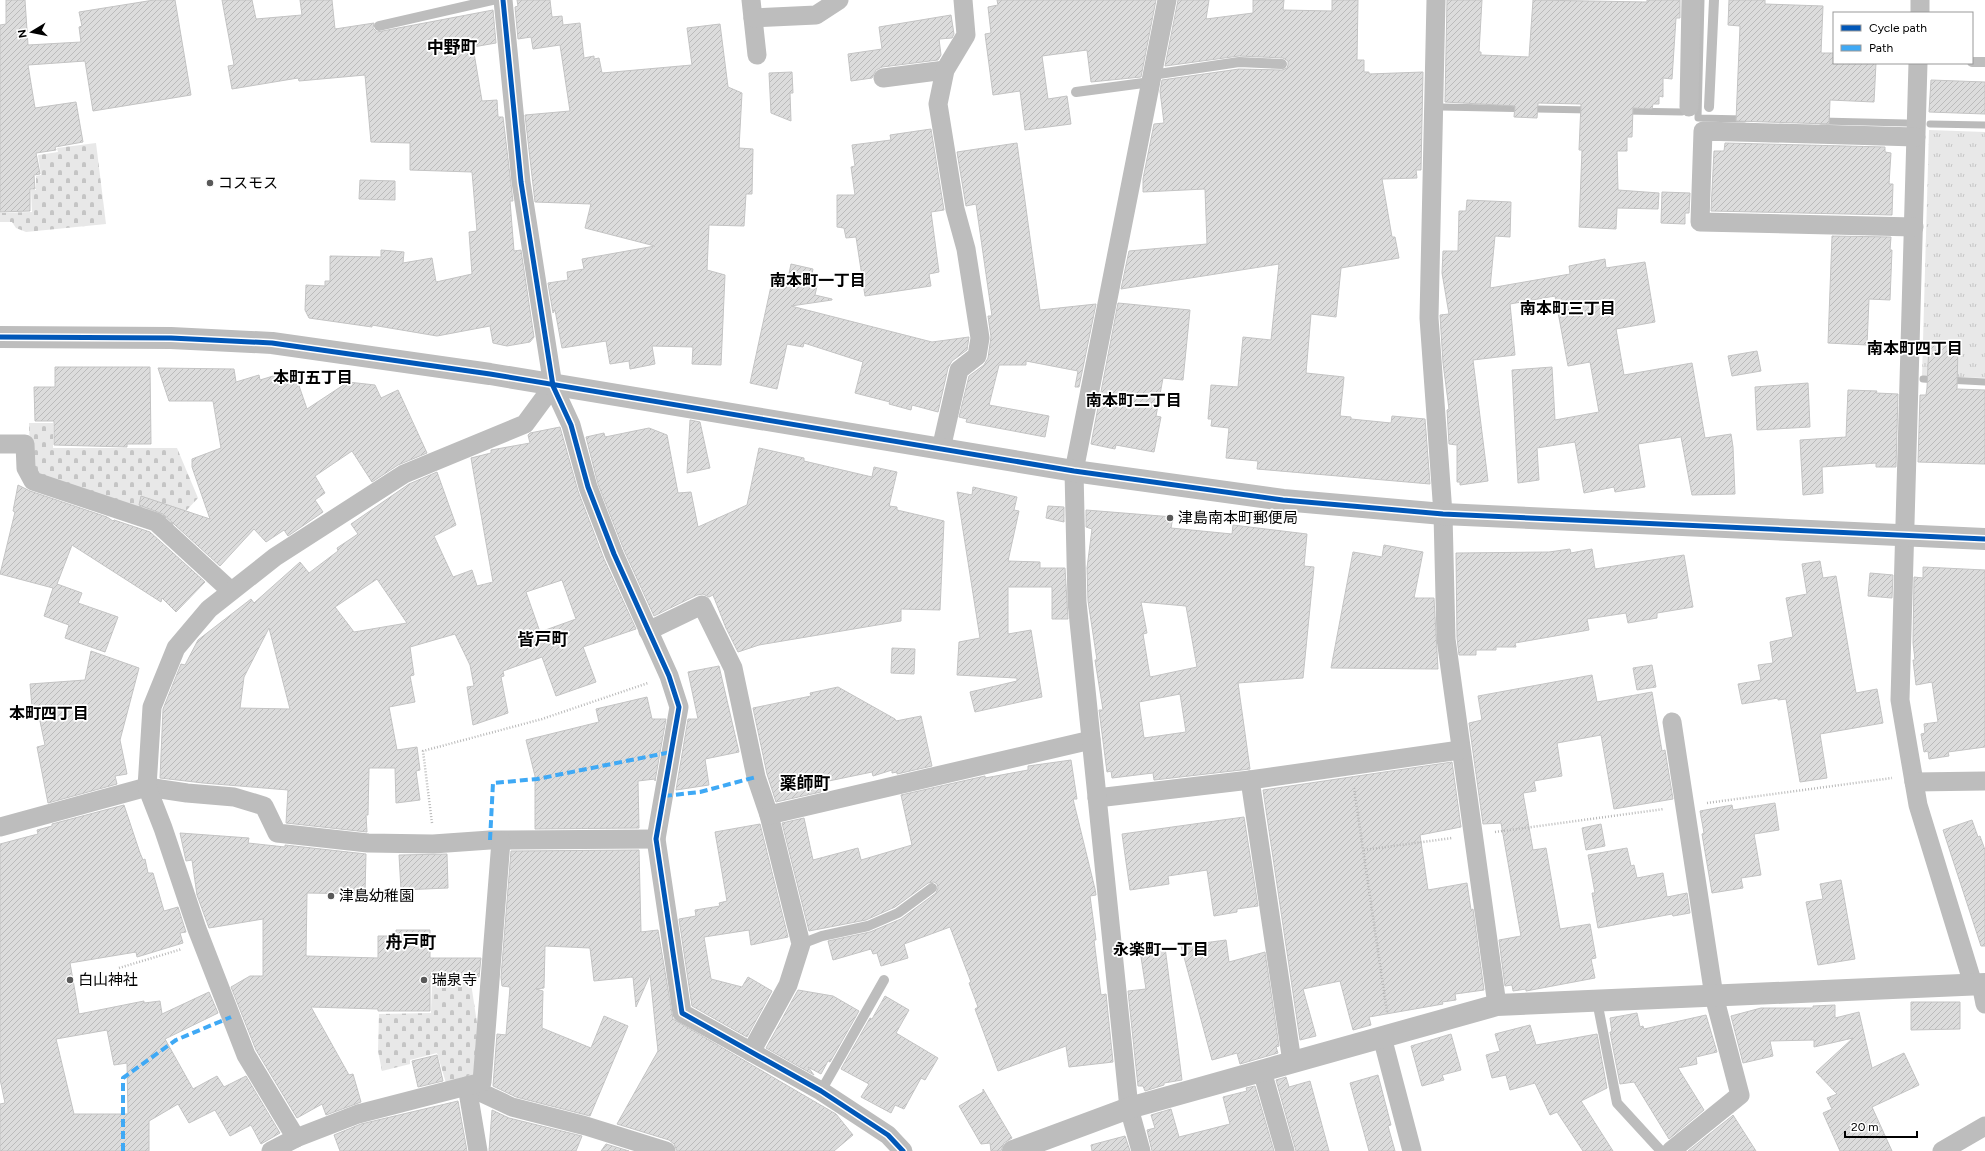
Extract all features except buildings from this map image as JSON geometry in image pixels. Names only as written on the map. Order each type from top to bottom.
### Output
[{"type":"street","points":[[503,0],[521,182],[553,386],[571,425],[588,487],[614,554],[669,676],[680,707],[656,839],[682,1013],[821,1091],[888,1135],[903,1151]]},
{"type":"street","points":[[757,55],[752,9],[816,15],[839,0]]},
{"type":"street","points":[[941,449],[959,370],[977,356],[980,338],[966,249],[955,209],[938,104],[945,70],[966,35],[963,0]]},
{"type":"street","points":[[1141,1151],[1129,1108],[1077,602],[1074,471],[1167,0]]},
{"type":"street","points":[[1436,0],[1429,318],[1443,514],[1446,639],[1460,750],[1497,1005]]},
{"type":"street","points":[[1689,107],[1691,0]]},
{"type":"street","points":[[1920,0],[1920,12]]},
{"type":"street","points":[[1013,1151],[1129,1108],[1497,1005],[1714,996],[1981,989],[1918,805],[1900,700],[1918,64]]},
{"type":"street","points":[[882,78],[945,70]]},
{"type":"street","points":[[1914,227],[1700,222],[1703,131],[1916,137]]},
{"type":"street","points":[[0,337],[171,338],[272,343],[482,373],[553,386],[1074,471],[1283,500],[1443,514],[1985,539]]},
{"type":"street","points":[[293,1143],[246,1055],[202,943],[146,787],[152,707],[176,648],[209,609],[231,591],[275,557],[404,474],[525,424],[553,386]]},
{"type":"street","points":[[0,444],[25,444],[26,468],[34,481],[156,522],[231,591]]},
{"type":"street","points":[[648,632],[702,605],[733,668],[756,777],[769,815],[801,944],[788,985],[750,1052]]},
{"type":"street","points":[[1671,1151],[1740,1095],[1714,996],[1672,722]]},
{"type":"street","points":[[769,815],[1091,740]]},
{"type":"street","points":[[1097,798],[1250,780],[1460,750]]},
{"type":"street","points":[[1914,779],[1983,787]]},
{"type":"street","points":[[1250,780],[1292,1062]]},
{"type":"street","points":[[0,827],[146,787],[187,793],[234,797],[264,806],[278,833],[368,843],[433,844],[501,841],[656,839]]},
{"type":"street","points":[[271,1151],[293,1143],[358,1114],[482,1082],[501,841]]},
{"type":"street","points":[[1386,1036],[1412,1151]]},
{"type":"street","points":[[1262,1070],[1284,1151]]},
{"type":"street","points":[[467,1086],[478,1151]]},
{"type":"street","points":[[467,1086],[512,1107],[586,1126],[666,1151]]},
{"type":"street","points":[[1942,1151],[1985,1126]]},
{"type":"lane","points":[[379,26],[493,0]]},
{"type":"lane","points":[[1710,107],[1714,0]]},
{"type":"lane","points":[[1076,92],[1239,62],[1282,64]]},
{"type":"lane","points":[[1973,62],[1985,62]]},
{"type":"lane","points":[[801,944],[822,936],[868,926],[898,914],[932,888]]},
{"type":"lane","points":[[821,1091],[884,980]]},
{"type":"lane","points":[[1597,1001],[1617,1103],[1661,1151]]},
{"type":"path","points":[[433,844],[431,810],[423,751],[542,720],[669,676]]},
{"type":"path","points":[[1351,766],[1364,850],[1386,1036]]},
{"type":"path","points":[[1364,850],[1685,806],[1914,779]]},
{"type":"path","points":[[119,968],[202,943]]},
{"type":"green space","points":[[1929,130],[1985,132],[1985,378],[1922,376]]},
{"type":"green space","points":[[96,143],[106,224],[26,232],[16,228],[12,222],[0,222],[0,213],[32,212],[31,190],[36,190],[36,176],[41,175],[38,155],[58,152],[57,148]]},
{"type":"green space","points":[[29,423],[53,423],[53,448],[177,448],[198,498],[169,529],[37,476],[30,456]]},
{"type":"green space","points":[[432,982],[471,983],[477,1023],[474,1074],[446,1083],[437,1053],[410,1060],[410,1064],[382,1071],[378,1051],[379,1014],[431,1013]]},
{"type":"waterway","points":[[1701,0],[1698,118],[1744,119]]},
{"type":"waterway","points":[[1442,107],[1590,110]]},
{"type":"waterway","points":[[1625,111],[1682,112]]},
{"type":"waterway","points":[[1821,121],[1906,123]]},
{"type":"waterway","points":[[1930,124],[1985,125]]},
{"type":"waterway","points":[[1923,379],[1937,380]]},
{"type":"waterway","points":[[1947,380],[1985,382]]},
{"type":"marked path","points":[[490,840],[493,783],[537,779],[671,752]]},
{"type":"marked path","points":[[664,796],[700,792],[756,777]]},
{"type":"marked path","points":[[123,1151],[123,1078],[176,1040],[231,1017]]},
{"type":"cycle path","points":[[503,0],[521,182],[553,386],[571,425],[588,487],[614,554],[669,676],[679,707],[656,839],[682,1013],[821,1091],[888,1135],[903,1151]]},
{"type":"cycle path","points":[[0,337],[171,338],[272,343],[490,374],[1074,471],[1283,500],[1443,514],[1985,539]]},
{"type":"place","name":"コスモス","points":[[210,183]]},
{"type":"place","name":"津島南本町郵便局","points":[[1170,518]]},
{"type":"place","name":"津島幼稚園","points":[[331,896]]},
{"type":"place","name":"白山神社","points":[[70,980]]},
{"type":"place","name":"瑞泉寺","points":[[424,980]]},
{"type":"district","name":"中野町","points":[[452,47]]},
{"type":"district","name":"南本町一丁目","points":[[818,280]]},
{"type":"district","name":"南本町三丁目","points":[[1568,308]]},
{"type":"district","name":"南本町四丁目","points":[[1915,348]]},
{"type":"district","name":"本町五丁目","points":[[313,377]]},
{"type":"district","name":"南本町二丁目","points":[[1134,400]]},
{"type":"district","name":"皆戸町","points":[[543,639]]},
{"type":"district","name":"本町四丁目","points":[[49,713]]},
{"type":"district","name":"薬師町","points":[[805,783]]},
{"type":"district","name":"舟戸町","points":[[411,942]]},
{"type":"district","name":"永楽町一丁目","points":[[1161,949]]}]
